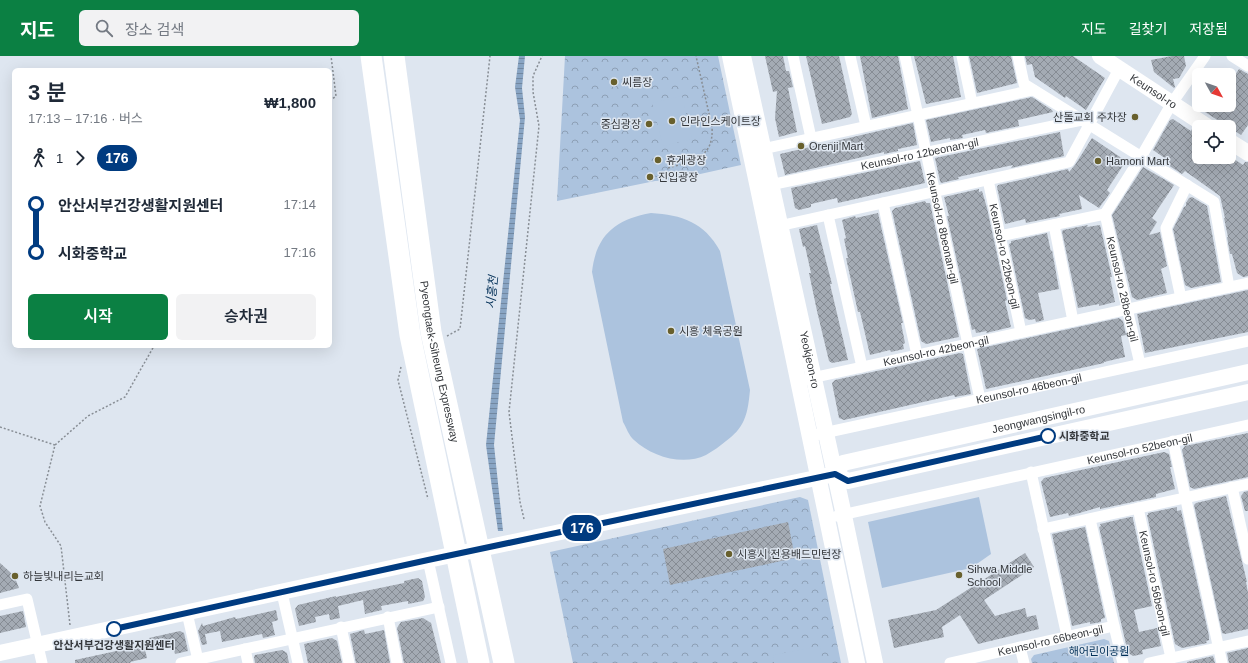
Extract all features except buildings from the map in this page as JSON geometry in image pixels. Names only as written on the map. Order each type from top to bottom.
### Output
[{"type":"highway","name":"Pyeongtaek-Siheung Expressway","points":[[371,56],[410,335],[479,663]]},
{"type":"highway","name":"Pyeongtaek-Siheung Expressway","points":[[394,56],[439,334],[504,663]]},
{"type":"street","name":"Yeokjeon-ro","points":[[730,56],[757,150],[806,379],[810,436],[857,663]]},
{"type":"street","name":"Yeokjeon-ro","points":[[743,56],[757,150]]},
{"type":"street","points":[[793,56],[811,138]]},
{"type":"street","points":[[850,56],[866,126]]},
{"type":"street","name":"Keunsol-ro 8beonan-gil","points":[[904,56],[980,399]]},
{"type":"street","points":[[962,56],[972,103]]},
{"type":"street","points":[[1018,56],[1024,84],[1214,202],[1229,287]]},
{"type":"street","name":"Keunsol-ro","points":[[1100,56],[1198,120]]},
{"type":"street","points":[[1000,236],[1105,214],[1141,157],[1172,103],[1205,56]]},
{"type":"street","points":[[1232,56],[1248,66]]},
{"type":"street","points":[[774,227],[1069,162],[1085,122],[1119,69]]},
{"type":"street","points":[[757,150],[1033,90]]},
{"type":"street","name":"Keunsol-ro 12beonan-gil","points":[[765,186],[926,152],[1085,122]]},
{"type":"street","points":[[1236,145],[1248,153]]},
{"type":"street","name":"Keunsol-ro 22beon-gil","points":[[988,180],[1021,332]]},
{"type":"street","points":[[1181,298],[1166,228],[1187,186]]},
{"type":"street","points":[[883,203],[917,355]]},
{"type":"street","name":"Keunsol-ro 28beon-gil","points":[[1105,214],[1140,364]]},
{"type":"street","points":[[828,215],[862,367]]},
{"type":"street","points":[[1054,225],[1073,321]]},
{"type":"street","name":"Keunsol-ro 42beon-gil","points":[[806,379],[1248,283]]},
{"type":"street","name":"Keunsol-ro 46beon-gil","points":[[810,436],[1248,341]]},
{"type":"street","name":"Jeongwangsingil-ro","points":[[0,653],[282,593],[428,560],[818,478],[835,474],[843,463],[1248,372]]},
{"type":"street","name":"Yeokjeon-ro","points":[[806,379],[826,433],[875,663]]},
{"type":"street","name":"Jeongwangsingil-ro","points":[[835,474],[848,481],[1248,392]]},
{"type":"street","name":"Keunsol-ro 52beon-gil","points":[[826,518],[1248,425]]},
{"type":"street","points":[[1173,441],[1222,663]]},
{"type":"street","points":[[1031,472],[1067,636]]},
{"type":"street","points":[[1043,529],[1248,484]]},
{"type":"street","points":[[1232,487],[1248,560]]},
{"type":"street","name":"Keunsol-ro 56beon-gil","points":[[1138,508],[1171,658]]},
{"type":"street","points":[[1090,519],[1114,626]]},
{"type":"street","points":[[428,560],[451,663]]},
{"type":"street","points":[[282,593],[298,663]]},
{"type":"street","points":[[0,605],[27,599],[42,663]]},
{"type":"street","points":[[181,663],[196,661],[292,638],[439,606]]},
{"type":"street","points":[[187,613],[196,661]]},
{"type":"street","points":[[388,617],[397,663]]},
{"type":"street","name":"Keunsol-ro 66beon-gil","points":[[950,663],[1114,626],[1122,663]]},
{"type":"street","points":[[341,628],[349,663]]},
{"type":"street","points":[[1149,663],[1248,641]]},
{"type":"street","points":[[1020,647],[1024,663]]},
{"type":"street","points":[[245,649],[248,663]]},
{"type":"path","points":[[331,56],[336,96],[332,99]]},
{"type":"path","points":[[439,334],[460,329],[490,56]]},
{"type":"path","points":[[524,519],[520,502],[509,412],[539,126],[533,92],[533,76],[542,56]]},
{"type":"path","points":[[668,168],[698,159],[705,153],[713,136],[696,56]]},
{"type":"path","points":[[71,638],[66,579],[61,546],[45,522],[40,506],[55,445],[88,416],[125,397],[153,348]]},
{"type":"path","points":[[401,367],[398,380],[429,503]]},
{"type":"path","points":[[0,427],[55,445]]},
{"type":"green space","points":[[565,56],[718,56],[741,165],[673,180],[655,181],[557,201]]},
{"type":"green space","name":"인라인스케이트장","points":[[682,96],[692,139],[663,146],[652,103]]},
{"type":"green space","name":"시흥 체육공원","points":[[651,213],[682,218],[691,222],[707,233],[720,251],[750,390],[746,413],[739,429],[706,455],[688,460],[678,460],[659,455],[641,446],[629,434],[623,422],[592,272],[594,259],[598,248],[610,231],[628,220]]},
{"type":"green space","points":[[800,497],[808,500],[841,663],[573,663],[550,552]]},
{"type":"green space","points":[[979,497],[991,554],[971,568],[882,588],[868,522]]},
{"type":"green space","name":"해어린이공원","points":[[1104,639],[1109,641],[1114,663],[1032,663],[1031,659],[1034,655]]},
{"type":"green space","points":[[820,646],[823,663],[774,663],[773,655]]},
{"type":"shaded area","points":[[519,56],[525,56],[522,88],[525,117],[494,445],[503,531],[498,531],[486,445],[520,120],[515,87]]},
{"type":"bus line","name":"176","points":[[114,629],[428,560],[835,474],[848,481],[1048,436]]},
{"type":"place","name":"씨름장","points":[[614,82]]},
{"type":"place","name":"산돌교회 주차장","points":[[1135,117]]},
{"type":"place","name":"인라인스케이트장","points":[[672,121]]},
{"type":"place","name":"중심광장","points":[[649,124]]},
{"type":"place","name":"Orenji Mart","points":[[801,146]]},
{"type":"place","name":"휴게광장","points":[[658,160]]},
{"type":"place","name":"Hamoni Mart","points":[[1098,161]]},
{"type":"place","name":"진입광장","points":[[650,177]]},
{"type":"place","name":"시흥 체육공원","points":[[671,331]]},
{"type":"place","name":"시화중학교","points":[[1048,436]]},
{"type":"place","name":"시흥시 전용배드민턴장","points":[[729,554]]},
{"type":"place","name":"Sihwa Middle School","points":[[959,575]]},
{"type":"place","name":"하늘빛내리는교회","points":[[15,576]]},
{"type":"place","name":"안산서부건강생활지원센터","points":[[114,629]]},
{"type":"water label","name":"시흥천","points":[[492,292]]}]
